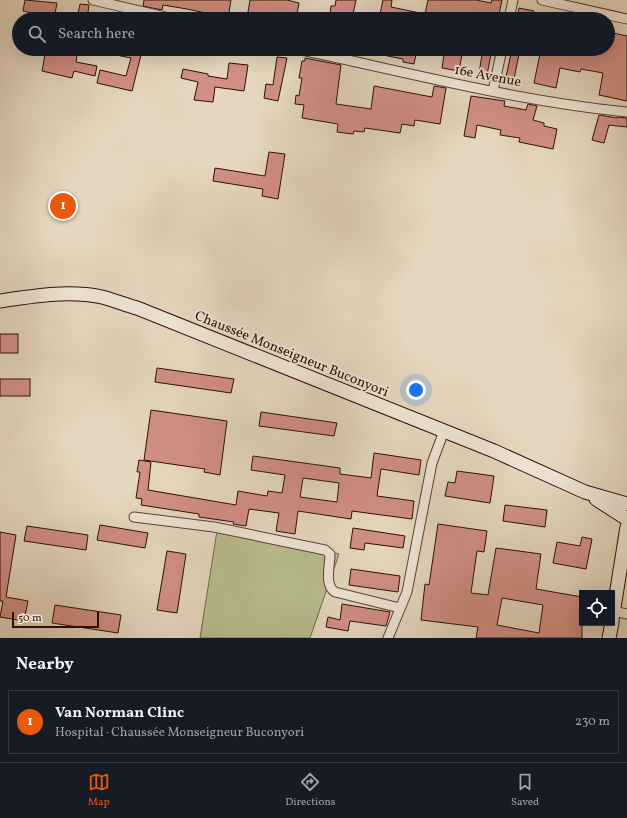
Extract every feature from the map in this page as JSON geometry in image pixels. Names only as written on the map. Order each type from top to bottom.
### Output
[{"type":"street","points":[[93,0],[106,1],[148,12]]},
{"type":"street","points":[[510,12],[513,0]]},
{"type":"street","points":[[542,0],[596,12]]},
{"type":"street","points":[[615,16],[627,19]]},
{"type":"street","name":"16e Avenue","points":[[330,56],[493,91],[594,109],[627,112]]},
{"type":"street","points":[[493,91],[500,56]]},
{"type":"street","name":"Chaussée Monseigneur Buconyori","points":[[0,301],[42,294],[76,294],[102,297],[137,308],[444,430],[585,492],[627,504]]},
{"type":"street","points":[[388,638],[407,592],[432,463],[444,430]]},
{"type":"street","name":"Chaussée Monseigneur Buconyori","points":[[585,492],[627,519]]},
{"type":"street","points":[[134,517],[214,527],[325,550],[330,554],[329,585],[331,590],[400,608]]},
{"type":"street","points":[[615,600],[627,527]]},
{"type":"street","points":[[615,617],[627,614]]},
{"type":"street","points":[[609,638],[611,626]]},
{"type":"green space","points":[[217,531],[339,554],[310,638],[200,638]]},
{"type":"building","points":[[25,0],[57,3],[55,12],[23,11]]},
{"type":"building","points":[[144,0],[231,0],[229,12],[201,12],[163,5],[162,10],[143,6]]},
{"type":"building","points":[[250,0],[287,0],[299,3],[297,12],[248,12]]},
{"type":"building","points":[[336,0],[356,0],[353,12],[330,12],[331,6],[335,6]]},
{"type":"building","points":[[383,0],[392,0],[391,7],[415,12],[380,12]]},
{"type":"building","points":[[428,0],[476,0],[491,3],[492,0],[502,0],[499,12],[425,12]]},
{"type":"building","points":[[80,4],[89,5],[88,12],[78,12]]},
{"type":"building","points":[[519,8],[534,11],[534,12],[518,12]]},
{"type":"building","points":[[615,33],[627,36],[627,101],[599,95],[603,73],[581,69],[580,72],[560,68],[556,88],[534,83],[540,56],[615,56]]},
{"type":"building","points":[[45,56],[77,56],[76,62],[97,66],[95,76],[74,71],[72,78],[42,71]]},
{"type":"building","points":[[121,56],[141,56],[132,91],[97,83],[100,70],[126,76],[131,58]]},
{"type":"building","points":[[388,56],[416,56],[414,64],[403,62],[403,59]]},
{"type":"building","points":[[444,56],[462,56],[459,71],[442,68]]},
{"type":"building","points":[[482,56],[491,56],[487,75],[479,73]]},
{"type":"building","points":[[510,56],[519,56],[514,79],[506,77]]},
{"type":"building","points":[[277,57],[287,58],[278,101],[264,98],[266,84],[273,85]]},
{"type":"building","points":[[305,58],[341,65],[336,104],[371,109],[374,86],[432,97],[434,86],[446,88],[440,124],[415,120],[414,126],[402,124],[400,133],[365,128],[364,132],[354,131],[353,134],[337,132],[338,124],[302,118],[304,105],[295,104],[296,95],[299,96],[302,78],[299,78],[302,61],[305,61]]},
{"type":"building","points":[[229,63],[248,65],[244,91],[215,87],[213,102],[194,100],[198,82],[181,78],[183,69],[208,74],[208,76],[227,79]]},
{"type":"building","points":[[471,96],[505,101],[504,106],[526,110],[528,104],[537,106],[533,120],[544,123],[544,126],[557,129],[553,149],[519,142],[520,138],[500,135],[501,130],[477,125],[475,138],[464,136]]},
{"type":"building","points":[[599,115],[627,118],[627,127],[609,125],[604,143],[592,140]]},
{"type":"building","points":[[269,152],[285,154],[278,199],[262,196],[263,189],[213,181],[215,168],[265,176]]},
{"type":"building","points":[[0,334],[18,334],[18,353],[0,353]]},
{"type":"building","points":[[157,368],[234,379],[231,393],[155,382]]},
{"type":"building","points":[[0,379],[30,379],[30,396],[0,396]]},
{"type":"building","points":[[151,410],[227,421],[220,475],[204,472],[205,469],[144,460]]},
{"type":"building","points":[[261,412],[337,423],[334,436],[259,426]]},
{"type":"building","points":[[374,453],[421,460],[419,475],[381,469],[377,496],[414,501],[412,519],[352,511],[351,519],[298,511],[295,534],[276,531],[279,513],[249,509],[246,526],[233,524],[234,522],[199,517],[199,514],[141,505],[142,499],[136,498],[140,472],[137,472],[139,460],[151,462],[148,490],[236,505],[238,491],[267,496],[268,491],[282,493],[285,475],[251,470],[253,456],[340,468],[340,474],[371,478]],"holes":[[[303,478],[339,483],[337,502],[300,497]]]},
{"type":"building","points":[[457,471],[494,476],[490,503],[445,496],[448,482],[455,483]]},
{"type":"building","points":[[505,505],[547,510],[545,527],[503,521]]},
{"type":"building","points":[[438,524],[487,531],[484,552],[477,551],[471,593],[488,595],[496,548],[541,554],[536,589],[579,596],[579,626],[582,626],[582,638],[476,638],[478,627],[421,620],[425,584],[429,585]],"holes":[[[502,598],[543,605],[539,633],[497,625]]]},
{"type":"building","points":[[100,525],[148,533],[145,548],[97,540]]},
{"type":"building","points":[[27,526],[88,535],[86,550],[24,541]]},
{"type":"building","points":[[353,528],[405,536],[403,548],[365,543],[364,550],[350,548]]},
{"type":"building","points":[[0,532],[16,535],[6,597],[28,601],[24,621],[0,617],[3,601],[0,601]]},
{"type":"building","points":[[582,537],[592,539],[586,569],[553,563],[557,542],[580,546]]},
{"type":"building","points":[[167,551],[186,554],[177,613],[157,610]]},
{"type":"building","points":[[351,569],[400,576],[398,592],[349,585]]},
{"type":"building","points":[[342,604],[390,612],[386,626],[350,621],[348,631],[326,627],[328,617],[340,620]]},
{"type":"building","points":[[55,605],[121,615],[118,633],[52,623]]},
{"type":"place","name":"Van Norman Clinc","points":[[63,206]]}]
